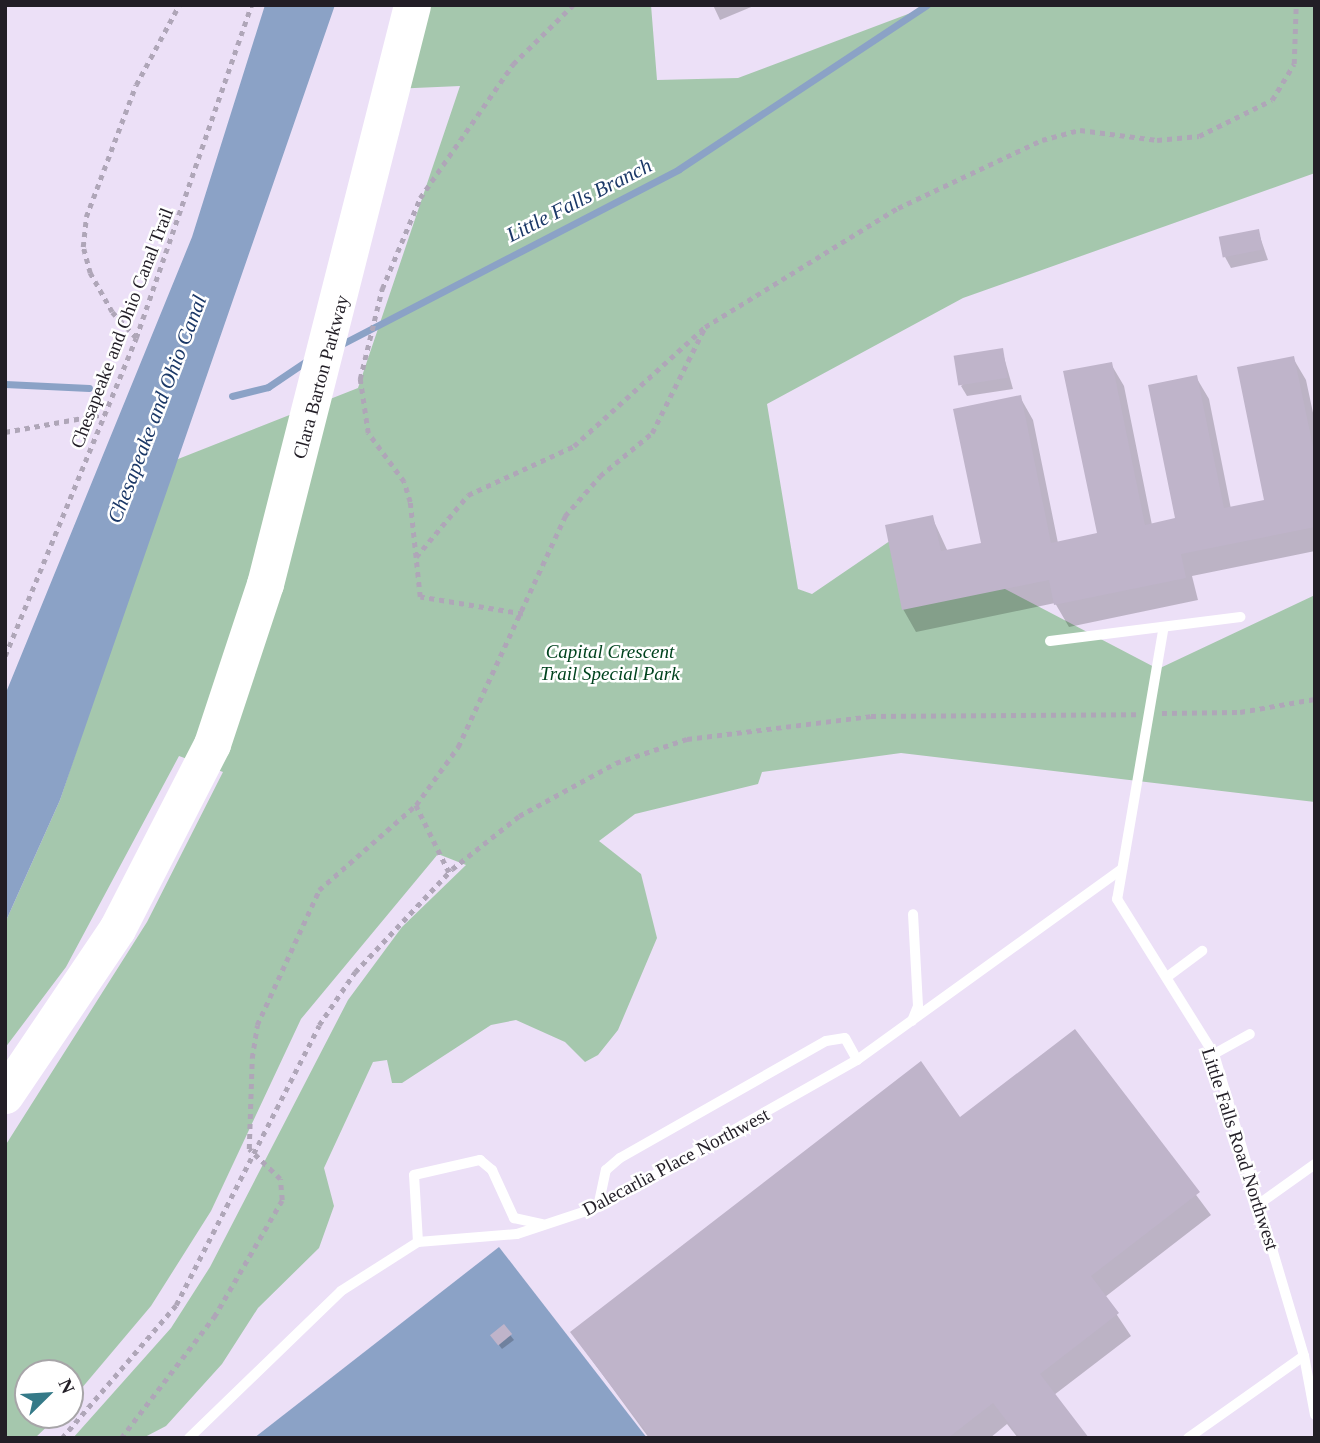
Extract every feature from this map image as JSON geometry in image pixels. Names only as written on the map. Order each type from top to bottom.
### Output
[{"type":"highway","name":"Clara Barton Parkway","points":[[5,1095],[117,929],[212,744],[265,584],[339,314],[412,5]]},
{"type":"lane","points":[[1050,641],[1163,631],[1240,618]]},
{"type":"lane","name":"Little Falls Road Northwest","points":[[1163,631],[1118,899],[1214,1054],[1304,1356],[1315,1415]]},
{"type":"lane","name":"Dalecarlia Place Northwest","points":[[189,1438],[341,1291],[418,1242],[517,1234],[554,1224],[598,1207],[857,1060],[1122,869]]},
{"type":"lane","points":[[911,1023],[918,1006],[913,914]]},
{"type":"lane","points":[[1167,976],[1202,951]]},
{"type":"lane","points":[[1214,1054],[1250,1034]]},
{"type":"lane","points":[[598,1207],[606,1170],[620,1158],[826,1041],[845,1038],[857,1060]]},
{"type":"lane","points":[[418,1242],[414,1175],[480,1160],[492,1170],[514,1218],[554,1224]]},
{"type":"lane","points":[[1259,1204],[1315,1164]]},
{"type":"lane","points":[[1188,1438],[1304,1356],[1315,1369]]},
{"type":"path","points":[[136,338],[90,273],[83,247],[86,217],[136,85],[179,5]]},
{"type":"path","name":"Chesapeake and Ohio Canal Trail","points":[[5,656],[136,338],[251,5]]},
{"type":"path","points":[[523,614],[420,597],[404,482],[375,447],[364,418],[364,359],[382,289],[421,198],[454,142],[513,64],[573,5]]},
{"type":"path","points":[[416,556],[468,495],[574,446],[705,327],[898,208],[1042,140],[1080,130],[1157,140],[1199,135],[1272,100],[1294,64],[1296,5]]},
{"type":"path","points":[[121,1438],[214,1317],[282,1199],[280,1179],[255,1157],[246,1135],[257,1026],[319,890],[416,805],[458,747],[523,614],[565,516],[600,476],[652,433],[705,327]]},
{"type":"path","points":[[5,432],[105,414]]},
{"type":"path","points":[[62,1438],[176,1304],[255,1157],[326,1014],[387,934],[449,872],[556,796],[616,763],[687,739],[871,716],[1240,712],[1315,699]]},
{"type":"path","points":[[416,805],[449,872]]},
{"type":"green space","name":"Capital Crescent Trail Special Park","points":[[412,5],[651,5],[657,80],[738,78],[932,5],[1315,5],[1315,173],[963,298],[767,404],[798,589],[812,594],[900,534],[1158,669],[1315,595],[1315,802],[901,753],[762,772],[758,784],[635,814],[599,841],[641,874],[657,938],[618,1030],[598,1055],[585,1062],[565,1042],[516,1020],[491,1025],[402,1083],[392,1083],[387,1060],[373,1062],[324,1168],[334,1206],[319,1248],[258,1308],[222,1364],[166,1426],[143,1438],[73,1438],[84,1429],[84,1426],[171,1328],[210,1267],[348,1000],[402,927],[466,865],[438,854],[301,1019],[211,1211],[151,1306],[84,1385],[84,1359],[14,1359],[14,1429],[44,1429],[35,1438],[5,1438],[5,1146],[147,922],[223,772],[179,756],[66,967],[5,1048],[5,923],[60,800],[173,461],[358,388],[460,86],[392,89]]},
{"type":"water","name":"Chesapeake and Ohio Canal","points":[[265,5],[335,5],[60,800],[5,923],[5,695],[192,237]]},
{"type":"water","points":[[499,1247],[647,1438],[254,1438]]},
{"type":"building","points":[[1259,229],[1263,250],[1223,257],[1219,237]]},
{"type":"building","points":[[1003,348],[1008,378],[958,385],[954,356]]},
{"type":"building","points":[[1294,356],[1315,456],[1315,527],[1181,554],[1186,578],[1054,605],[1049,580],[902,610],[885,525],[933,515],[941,551],[981,543],[953,409],[1021,395],[1051,543],[1097,533],[1063,371],[1112,362],[1145,525],[1175,518],[1148,385],[1197,375],[1224,508],[1264,500],[1237,367]]},
{"type":"building","points":[[1075,1029],[1200,1192],[1091,1276],[1119,1313],[1040,1374],[1089,1438],[1020,1438],[993,1403],[948,1438],[651,1438],[570,1332],[921,1061],[960,1117]]},
{"type":"building","points":[[504,1324],[512,1334],[498,1345],[490,1335]]},
{"type":"waterway","name":"Little Falls Branch","points":[[338,346],[679,169],[927,5]]},
{"type":"waterway","name":"Little Falls Branch","points":[[232,396],[268,387],[308,360]]},
{"type":"waterway","name":"Little Falls Branch","points":[[5,384],[89,388]]}]
